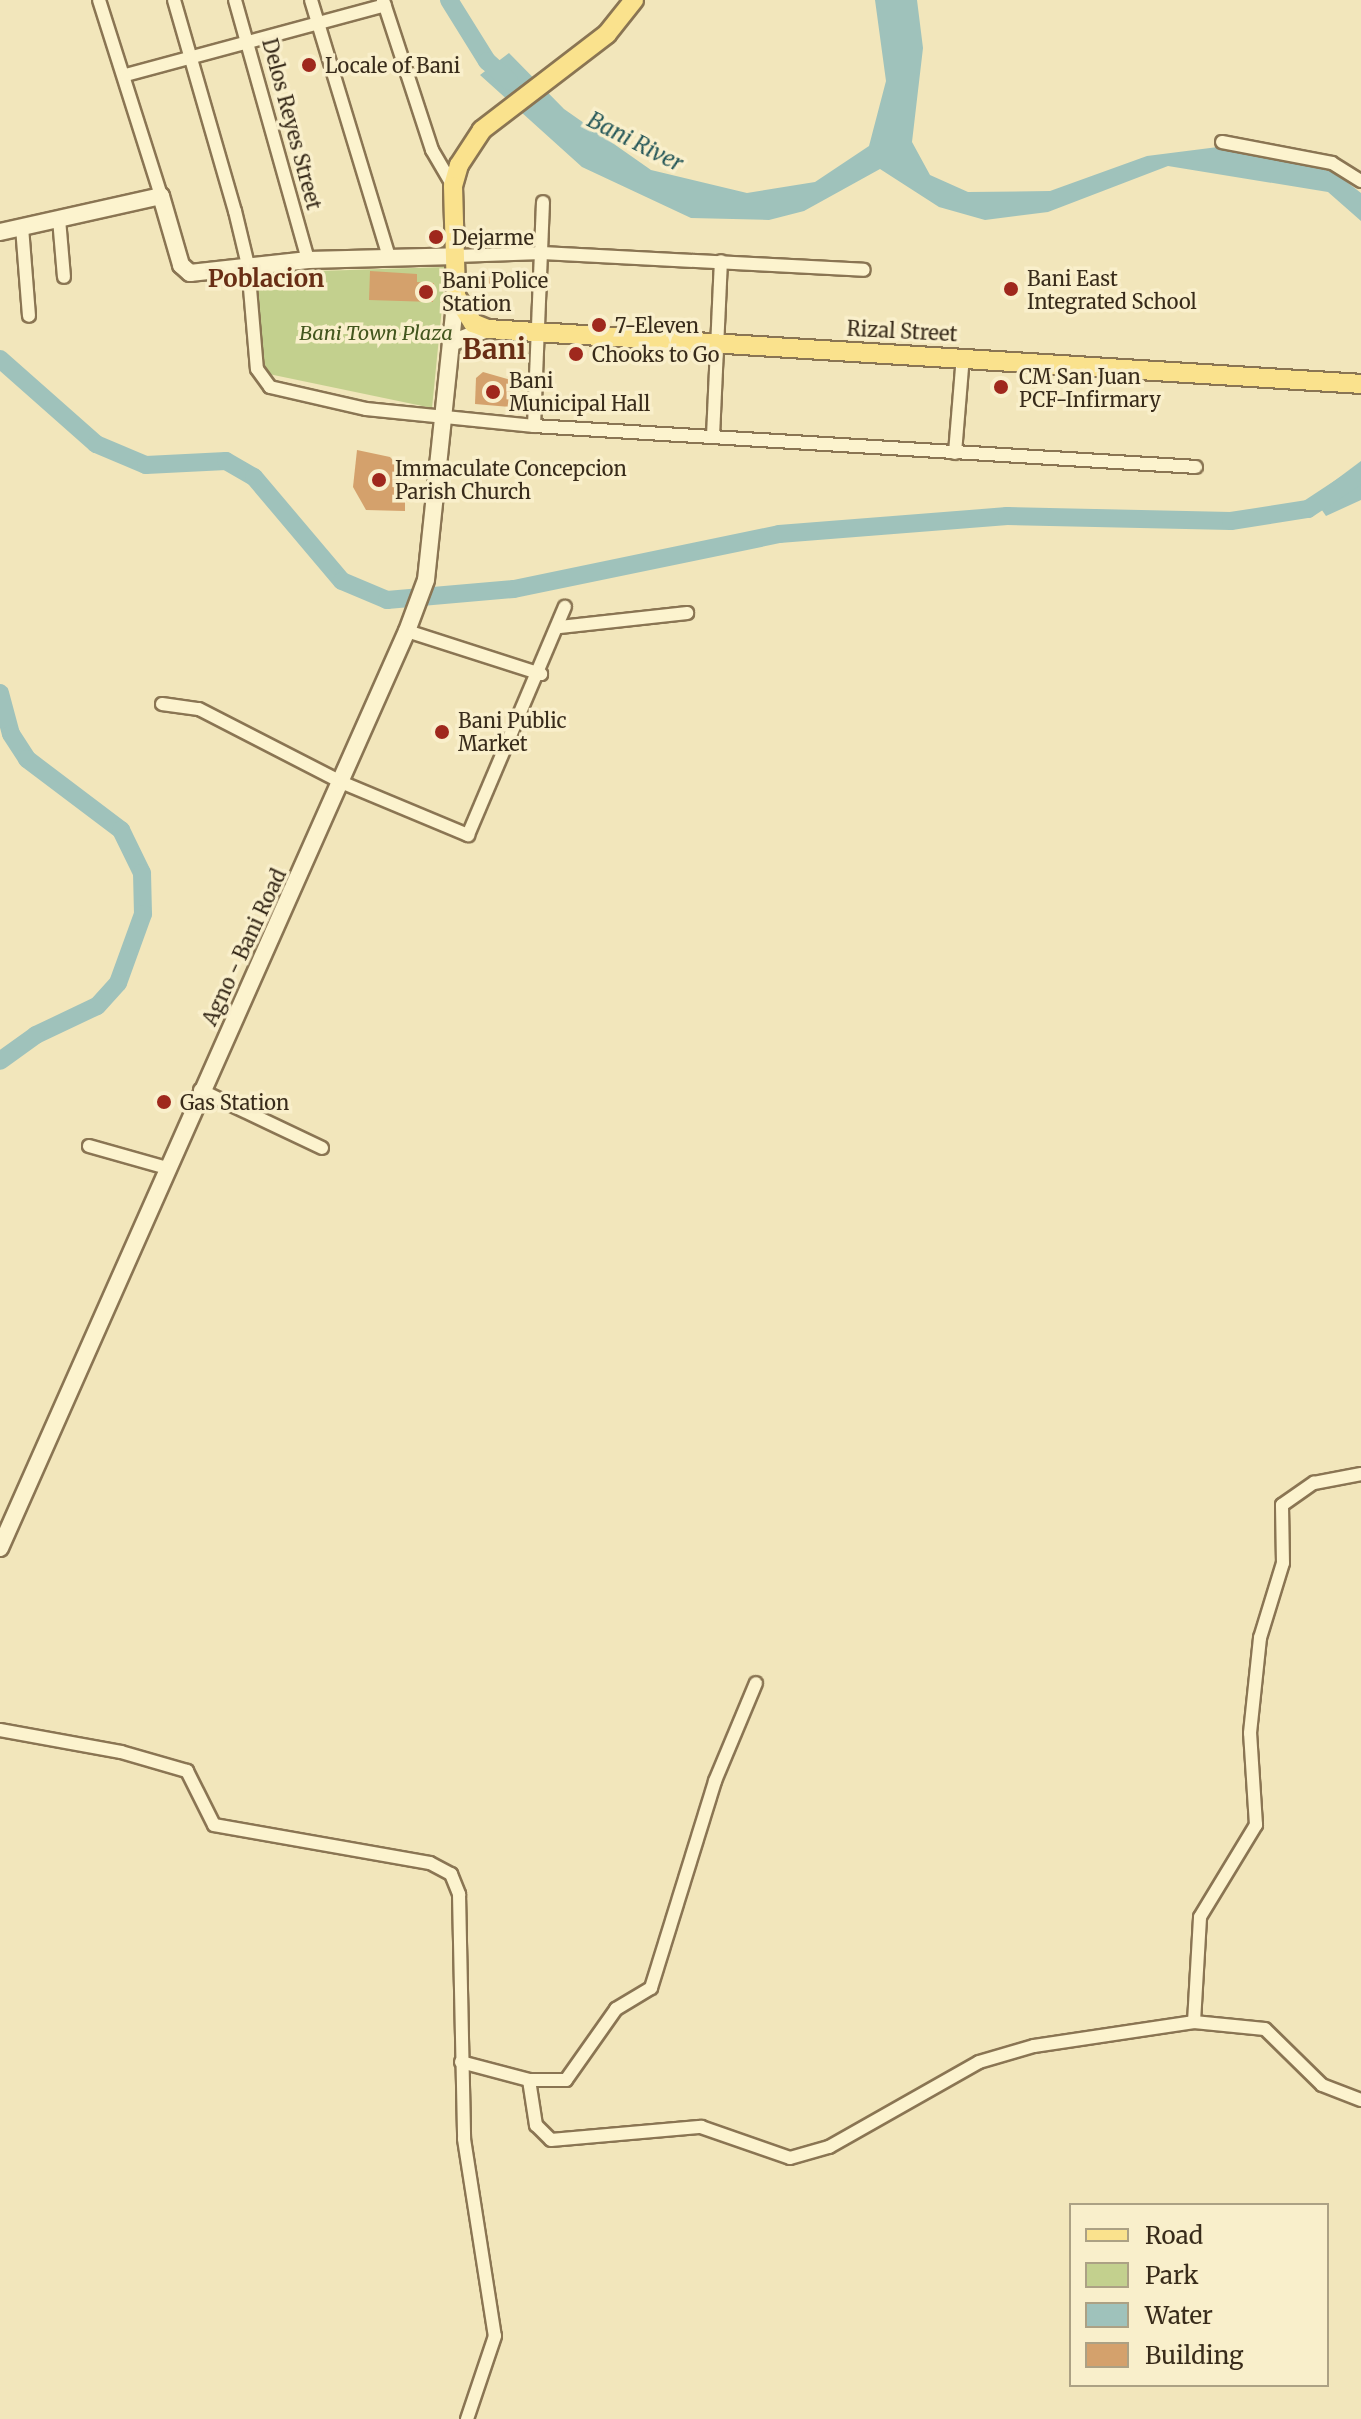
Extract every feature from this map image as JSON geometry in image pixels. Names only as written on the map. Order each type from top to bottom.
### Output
[{"type":"main road","points":[[488,329],[464,314],[456,296],[453,186],[472,143],[506,111],[607,34],[634,0]]},
{"type":"main road","points":[[0,232],[161,196],[185,270],[198,274],[248,265],[308,260],[456,256]]},
{"type":"main road","name":"Agno - Bani Road","points":[[0,1548],[200,1090],[341,782],[426,580],[456,296]]},
{"type":"main road","points":[[451,343],[488,329]]},
{"type":"main road","name":"Rizal Street","points":[[488,329],[963,356],[1361,384]]},
{"type":"street","points":[[99,0],[126,75],[161,196]]},
{"type":"street","points":[[174,0],[248,265],[257,369],[264,383],[309,399],[534,426],[1196,467]]},
{"type":"street","name":"Delos Reyes Street","points":[[235,0],[308,260]]},
{"type":"street","points":[[311,0],[389,257]]},
{"type":"street","points":[[126,75],[319,24],[384,2],[432,150],[453,186]]},
{"type":"street","points":[[1222,142],[1332,163],[1361,181]]},
{"type":"street","points":[[534,426],[543,202]]},
{"type":"street","points":[[59,219],[64,277]]},
{"type":"street","points":[[22,227],[29,316]]},
{"type":"street","points":[[456,256],[542,253],[864,270]]},
{"type":"street","points":[[713,436],[721,261]]},
{"type":"street","points":[[955,453],[963,356]]},
{"type":"street","points":[[162,704],[199,709],[341,782],[468,835],[541,674],[565,607]]},
{"type":"street","points":[[560,627],[687,613]]},
{"type":"street","points":[[408,628],[541,674]]},
{"type":"street","points":[[200,1090],[322,1148]]},
{"type":"street","points":[[89,1146],[167,1168]]},
{"type":"street","points":[[1194,2022],[1200,1917],[1256,1825],[1250,1733],[1260,1638],[1283,1563],[1282,1505],[1314,1483],[1361,1474]]},
{"type":"street","points":[[461,2062],[529,2080],[566,2080],[616,2009],[651,1988],[715,1781],[756,1683]]},
{"type":"street","points":[[0,1730],[187,1771],[214,1825],[444,1868],[459,1894],[464,2139],[495,2336],[467,2419]]},
{"type":"street","points":[[529,2080],[536,2125],[551,2140],[701,2127],[790,2158],[829,2147],[979,2062],[1034,2046],[1194,2022],[1265,2029],[1322,2085],[1361,2100]]},
{"type":"green space","name":"Bani Town Plaza","points":[[446,267],[432,408],[264,373],[253,273]]},
{"type":"green space","points":[[475,339],[517,341],[517,348],[506,360],[487,359]]},
{"type":"water","points":[[875,0],[917,0],[923,48],[912,142],[930,175],[968,192],[1050,191],[1147,156],[1218,147],[1334,172],[1361,193],[1361,221],[1328,192],[1168,166],[1048,212],[985,220],[939,207],[880,169],[804,211],[769,220],[691,218],[582,167],[480,75],[509,53],[564,109],[651,170],[747,193],[815,182],[869,146],[886,81]]},
{"type":"water","points":[[1361,461],[1361,500],[1326,516],[1313,497]]},
{"type":"building","points":[[370,271],[417,274],[417,282],[434,283],[433,302],[369,300]]},
{"type":"building","points":[[490,271],[517,274],[515,289],[489,287]]},
{"type":"building","name":"Bani Municipal Hall","points":[[483,372],[511,380],[510,407],[475,404],[476,378]]},
{"type":"building","name":"Immaculate Concepcion Parish Church","points":[[357,450],[390,457],[405,473],[405,511],[366,510],[353,487]]},
{"type":"waterway","name":"Bani River","points":[[449,0],[487,61],[509,81]]},
{"type":"waterway","points":[[0,359],[96,444],[146,465],[226,461],[254,477],[342,581],[387,600],[514,589],[779,534],[1007,516],[1231,521],[1308,509],[1361,474]]},
{"type":"waterway","points":[[0,693],[11,734],[27,759],[121,830],[142,873],[143,914],[118,983],[97,1006],[36,1035],[0,1061]]},
{"type":"place","name":"Locale of Bani","points":[[309,65]]},
{"type":"place","name":"Dejarme","points":[[436,237]]},
{"type":"place","name":"Bani East Integrated School","points":[[1011,289]]},
{"type":"place","name":"Bani Police Station","points":[[426,292]]},
{"type":"place","name":"7-Eleven","points":[[599,325]]},
{"type":"place","name":"Chooks to Go","points":[[576,354]]},
{"type":"place","name":"CM San Juan PCF-Infirmary","points":[[1001,387]]},
{"type":"place","name":"Bani Municipal Hall","points":[[493,392]]},
{"type":"place","name":"Immaculate Concepcion Parish Church","points":[[379,480]]},
{"type":"place","name":"Bani Public Market","points":[[442,732]]},
{"type":"place","name":"Gas Station","points":[[164,1102]]},
{"type":"district","name":"Poblacion","points":[[266,279]]},
{"type":"district","name":"Bani","points":[[494,349]]}]
